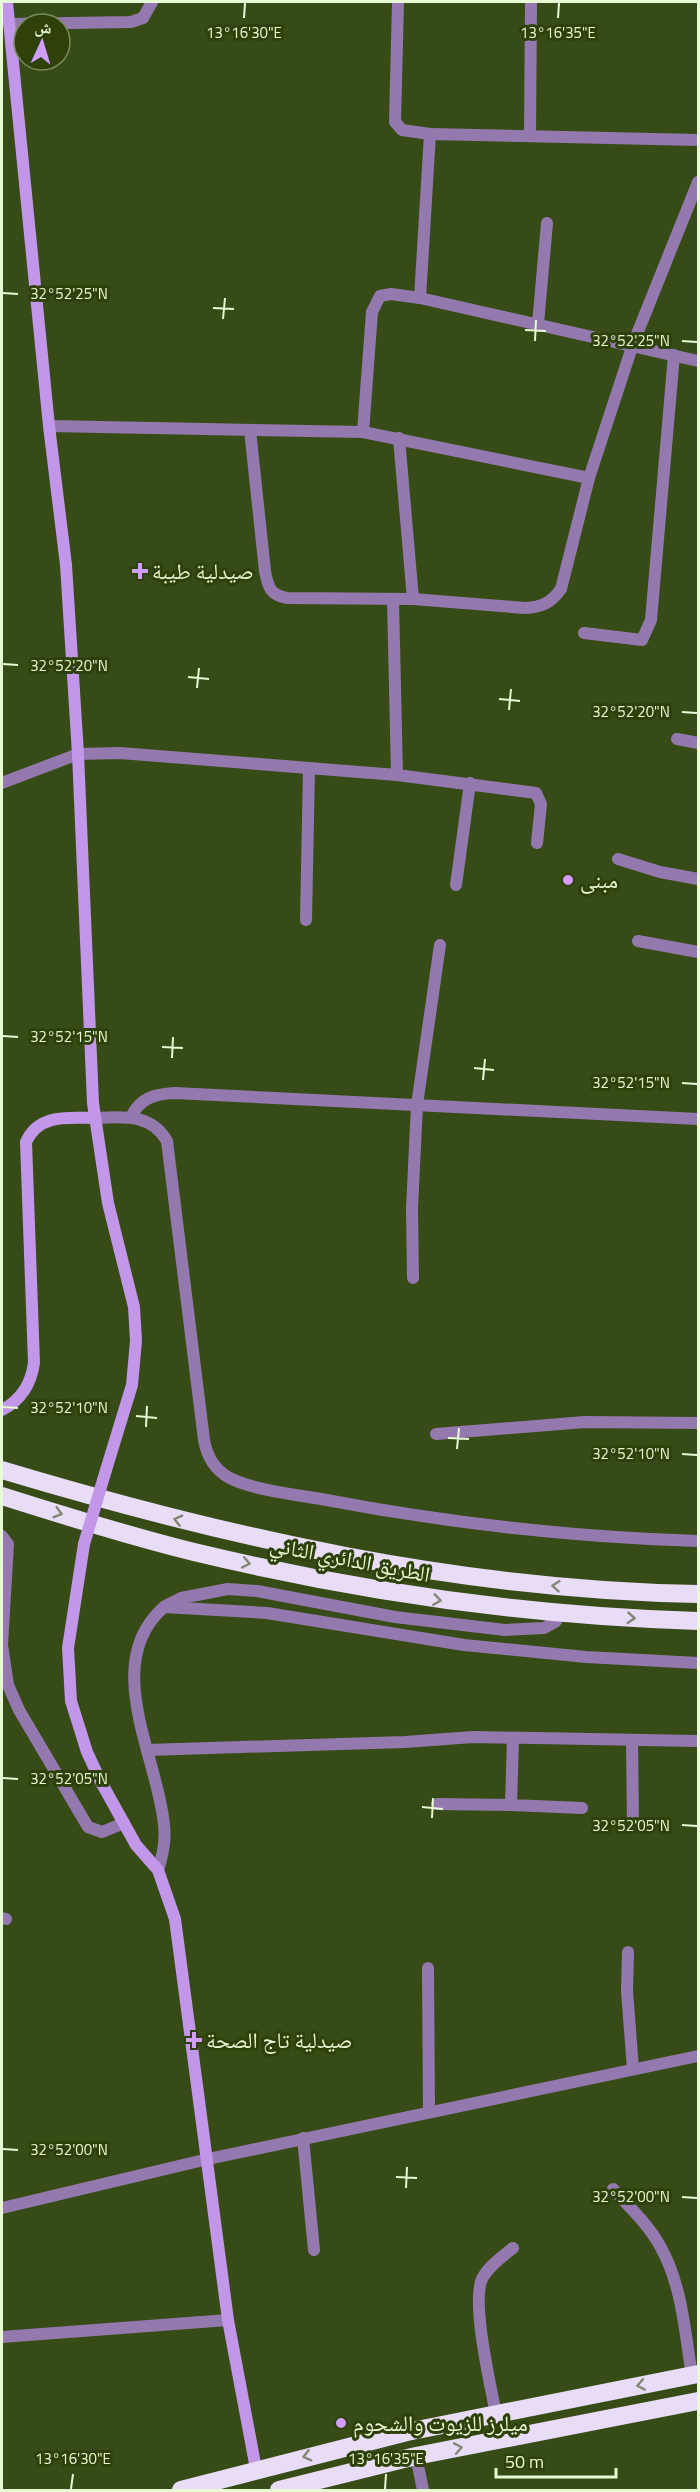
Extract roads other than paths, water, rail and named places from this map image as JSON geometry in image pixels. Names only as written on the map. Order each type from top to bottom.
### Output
[{"type":"highway","name":"الطريق الدائري الثاني","points":[[2,1470],[220,1531],[373,1562],[521,1582],[699,1594]]},
{"type":"highway","name":"الطريق الدائري الثاني","points":[[2,1496],[194,1552],[319,1579],[436,1600],[562,1613],[699,1622]]},
{"type":"highway","points":[[182,2490],[256,2469],[407,2432],[695,2375]]},
{"type":"highway","points":[[279,2490],[416,2456],[699,2401]]},
{"type":"street","points":[[7,2],[49,426],[66,565],[78,754],[84,932],[95,1118],[108,1203],[134,1307],[136,1341],[132,1385],[84,1544],[68,1648],[71,1701],[87,1752],[136,1845],[158,1870],[175,1919],[228,2320],[256,2469]]},
{"type":"street","points":[[9,24],[131,22],[143,18],[152,2]]},
{"type":"street","points":[[398,2],[395,122],[402,130],[430,134],[699,140]]},
{"type":"street","points":[[530,135],[531,2]]},
{"type":"street","points":[[420,298],[430,134]]},
{"type":"street","points":[[250,430],[265,571],[270,591],[287,598],[413,599],[540,608],[552,601],[561,589],[589,478],[633,344],[699,182]]},
{"type":"street","points":[[538,324],[547,223]]},
{"type":"street","points":[[363,432],[374,304],[380,296],[391,294],[420,298],[633,344],[699,361]]},
{"type":"street","points":[[584,633],[642,640],[651,620],[674,355]]},
{"type":"street","points":[[49,426],[363,432],[589,478]]},
{"type":"street","points":[[399,438],[413,599]]},
{"type":"street","points":[[393,600],[397,775]]},
{"type":"street","points":[[677,739],[699,743]]},
{"type":"street","points":[[2,783],[78,754],[120,753],[470,783],[536,793],[541,804],[537,843]]},
{"type":"street","points":[[306,920],[309,768]]},
{"type":"street","points":[[456,885],[470,783]]},
{"type":"street","points":[[618,859],[660,872],[699,879]]},
{"type":"street","points":[[639,941],[699,952]]},
{"type":"street","points":[[413,1278],[412,1208],[417,1105],[440,945]]},
{"type":"street","points":[[131,1117],[144,1100],[166,1094],[699,1119]]},
{"type":"street","points":[[2,1410],[25,1391],[34,1363],[27,1142],[35,1128],[47,1120],[131,1117],[148,1121],[156,1126],[162,1133],[169,1150],[204,1440],[209,1457],[220,1472],[236,1481],[436,1519],[565,1534],[699,1541]]},
{"type":"street","points":[[436,1434],[585,1422],[699,1423]]},
{"type":"street","points":[[2,1536],[8,1544],[2,1645],[3,1672],[19,1710],[88,1827],[102,1832],[124,1823]]},
{"type":"street","points":[[158,1870],[164,1847],[164,1824],[136,1709],[136,1657],[144,1630],[151,1618],[164,1607],[181,1598],[228,1589],[483,1629],[538,1629],[555,1622],[562,1613]]},
{"type":"street","points":[[164,1607],[267,1613],[475,1646],[586,1657],[699,1663]]},
{"type":"street","points":[[147,1750],[513,1738],[699,1741]]},
{"type":"street","points":[[511,1805],[513,1738]]},
{"type":"street","points":[[632,1740],[633,1826]]},
{"type":"street","points":[[437,1804],[582,1808]]},
{"type":"street","points":[[628,1952],[627,1991],[633,2069]]},
{"type":"street","points":[[428,1968],[429,2111]]},
{"type":"street","points":[[2,2208],[303,2138],[699,2056]]},
{"type":"street","points":[[303,2138],[314,2250]]},
{"type":"street","points":[[614,2189],[660,2245],[671,2271],[695,2375]]},
{"type":"street","points":[[496,2414],[482,2341],[479,2301],[481,2278],[513,2248]]},
{"type":"street","points":[[2,2337],[228,2320]]},
{"type":"street","points":[[416,2456],[423,2490]]},
{"type":"place","name":"صيدلية طيبة","points":[[140,571]]},
{"type":"place","name":"مبنى","points":[[568,880]]},
{"type":"place","name":"صيدلية تاج الصحة","points":[[194,2040]]},
{"type":"place","name":"ميلرز للزيوت والشحوم","points":[[341,2423]]}]
